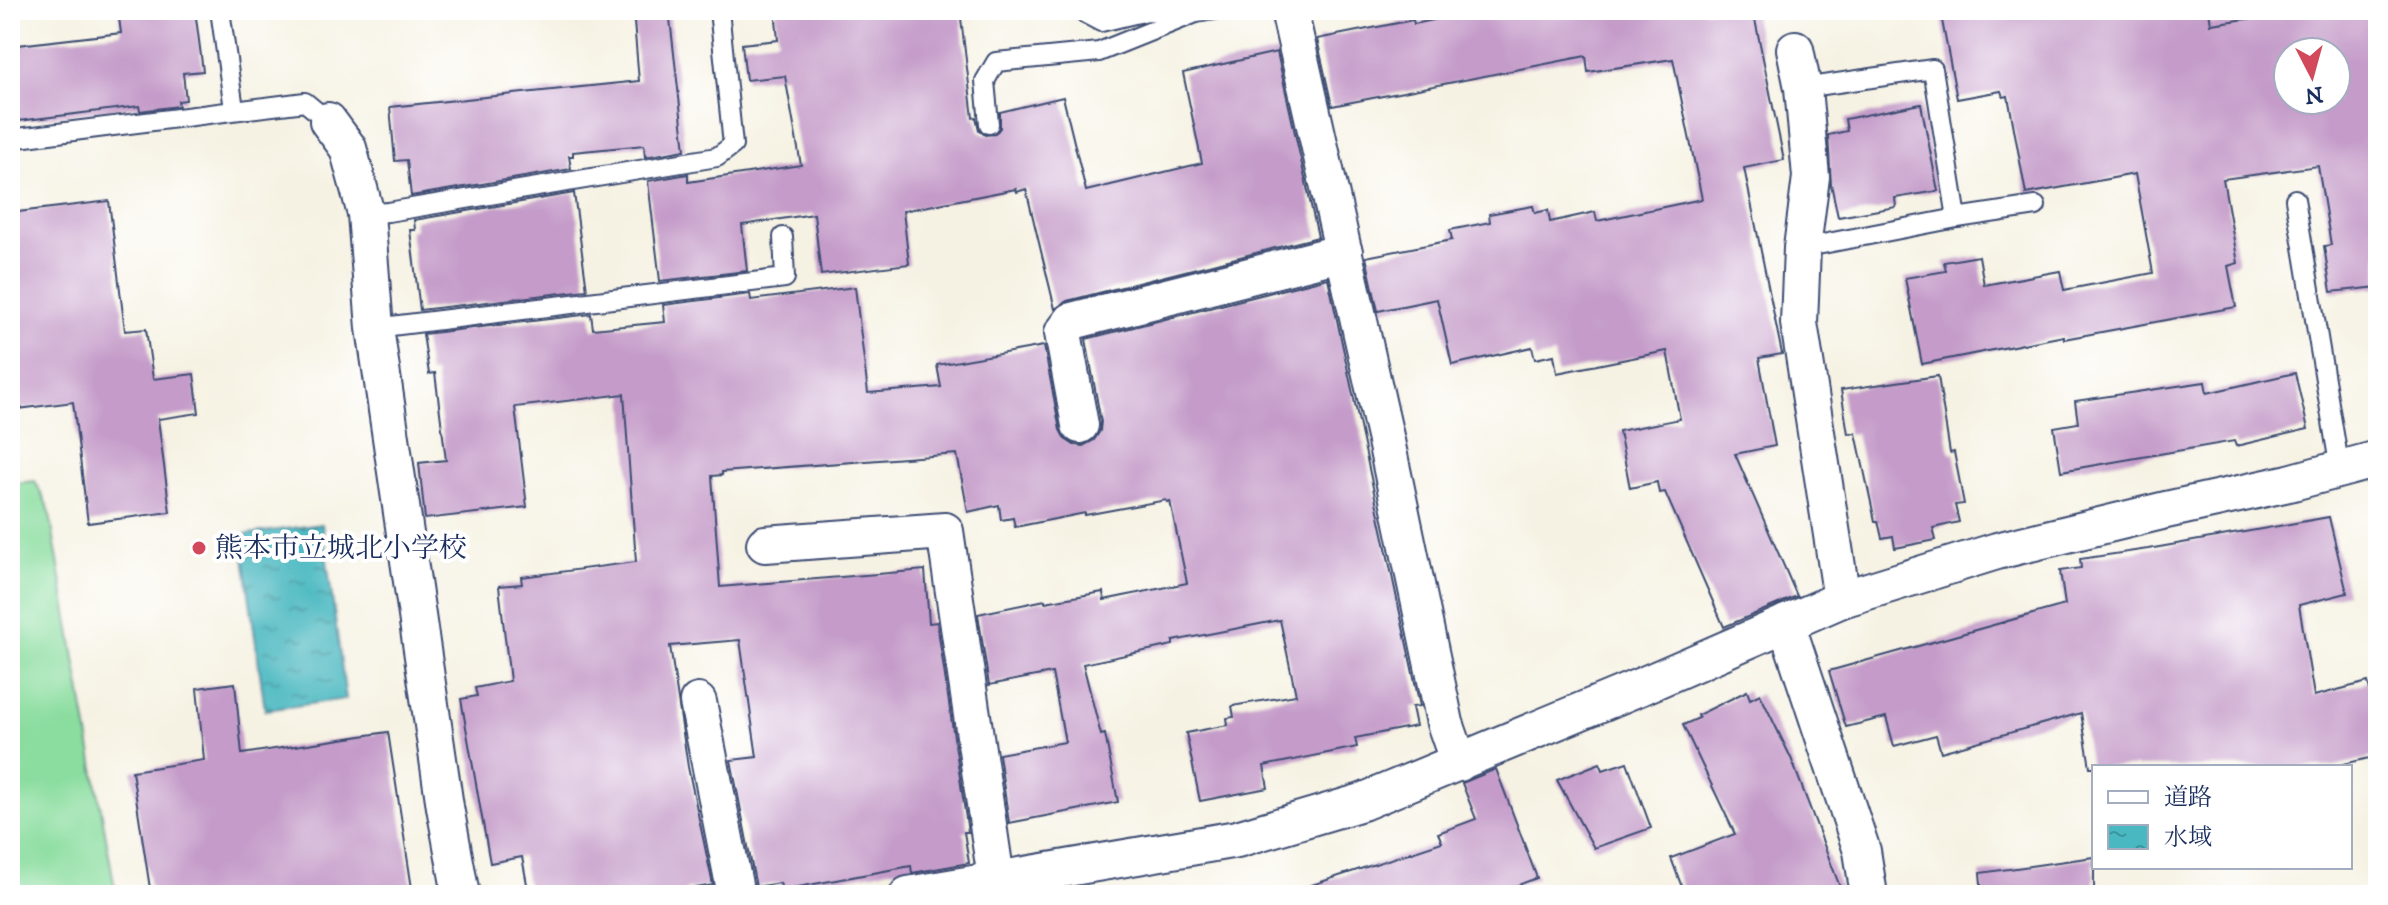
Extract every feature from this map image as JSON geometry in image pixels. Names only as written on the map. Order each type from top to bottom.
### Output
[{"type":"street","points":[[1289,10],[1445,723],[1459,763]]},
{"type":"street","points":[[1795,49],[1803,88],[1811,177],[1802,248],[1799,323],[1842,599]]},
{"type":"street","points":[[328,121],[348,148],[366,214],[375,328],[445,807],[461,895]]},
{"type":"street","points":[[1080,425],[1063,333],[1072,321],[1344,252]]},
{"type":"street","points":[[908,895],[1237,839],[1362,802],[1842,599],[1997,551],[2378,459]]},
{"type":"street","points":[[765,544],[945,531],[996,879]]},
{"type":"street","points":[[1786,623],[1862,851],[1869,895]]},
{"type":"street","points":[[698,702],[736,895]]},
{"type":"lane","points":[[220,10],[234,109]]},
{"type":"lane","points":[[366,214],[717,157],[733,145],[719,10]]},
{"type":"lane","points":[[1082,10],[1101,22],[1147,11],[1205,11]]},
{"type":"lane","points":[[989,124],[985,81],[996,62],[1099,52],[1205,11]]},
{"type":"lane","points":[[1803,88],[1933,69],[1957,218]]},
{"type":"lane","points":[[10,139],[305,102],[328,121]]},
{"type":"lane","points":[[2295,199],[2340,470]]},
{"type":"lane","points":[[1802,248],[2036,206]]},
{"type":"lane","points":[[375,328],[785,278],[783,237]]},
{"type":"green space","points":[[35,481],[49,509],[116,895],[10,895],[10,484]]},
{"type":"water","points":[[322,524],[346,699],[265,710],[241,535]]},
{"type":"building","points":[[118,10],[195,10],[203,71],[183,73],[186,100],[178,101],[179,106],[140,111],[139,106],[10,122],[10,46],[121,33]]},
{"type":"building","points":[[633,10],[669,10],[685,150],[645,157],[644,145],[573,152],[573,156],[569,156],[571,169],[411,196],[407,160],[395,161],[390,107],[639,81]]},
{"type":"building","points":[[775,10],[960,10],[973,118],[976,117],[979,130],[985,135],[995,134],[1000,128],[1000,112],[1063,97],[1086,191],[1202,163],[1183,73],[1277,52],[1318,237],[1067,301],[1055,309],[1026,189],[1017,192],[1016,189],[903,211],[909,264],[821,275],[814,214],[742,225],[747,271],[660,281],[648,181],[688,174],[688,182],[801,165],[785,76],[746,80],[742,44],[778,40]]},
{"type":"building","points":[[1482,10],[1753,10],[1784,160],[1744,168],[1782,354],[1759,358],[1775,446],[1735,454],[1797,596],[1724,627],[1665,492],[1659,493],[1657,482],[1630,488],[1619,431],[1680,419],[1667,351],[1557,373],[1554,355],[1535,359],[1532,347],[1452,365],[1437,299],[1378,311],[1366,257],[1452,240],[1450,230],[1490,222],[1489,214],[1533,206],[1535,213],[1548,210],[1550,222],[1595,212],[1597,221],[1702,199],[1673,59],[1588,72],[1586,56],[1332,106],[1317,39]]},
{"type":"building","points":[[1940,10],[2209,10],[2211,24],[2310,10],[2378,10],[2378,287],[2331,292],[2324,246],[2331,245],[2318,166],[2223,179],[2238,263],[2228,266],[2236,307],[1922,364],[1905,278],[1946,271],[1944,262],[1979,256],[1984,285],[2060,271],[2064,290],[2153,273],[2135,174],[2026,194],[2008,96],[2003,97],[2001,91],[1957,99]]},
{"type":"building","points":[[1921,104],[1938,191],[1895,198],[1896,207],[1838,217],[1831,184],[1828,135],[1847,131],[1845,119]]},
{"type":"building","points":[[574,193],[587,290],[420,310],[410,230],[415,230],[414,220]]},
{"type":"building","points":[[109,201],[125,331],[146,329],[153,379],[194,374],[199,413],[158,419],[170,512],[88,523],[73,402],[10,410],[10,213]]},
{"type":"building","points":[[1328,278],[1420,706],[1412,707],[1416,726],[1355,738],[1357,747],[1264,766],[1268,788],[1200,801],[1186,733],[1228,725],[1227,718],[1234,717],[1232,706],[1296,695],[1280,620],[1173,641],[1173,645],[1083,664],[1101,735],[1105,734],[1118,802],[1009,823],[999,754],[1065,742],[1052,673],[989,685],[978,614],[1103,592],[1104,600],[1187,583],[1170,501],[1015,527],[1013,518],[1001,520],[999,505],[968,512],[957,454],[722,472],[722,475],[712,476],[720,587],[925,570],[929,623],[937,622],[968,832],[964,832],[969,863],[912,873],[911,866],[782,890],[780,883],[756,887],[731,760],[757,757],[740,640],[670,646],[688,767],[713,885],[685,890],[686,895],[529,895],[522,857],[490,863],[461,699],[477,696],[475,688],[510,681],[499,586],[522,584],[521,577],[636,562],[624,394],[515,407],[527,507],[425,519],[419,463],[446,460],[435,373],[429,374],[423,334],[591,314],[593,329],[665,322],[663,305],[750,294],[751,300],[855,287],[868,393],[941,387],[937,365],[1044,346],[1060,430],[1065,439],[1083,446],[1094,440],[1101,422],[1086,339]]},
{"type":"building","points":[[2295,373],[2308,429],[2236,446],[2234,441],[2061,471],[2054,427],[2078,423],[2075,401],[2205,382],[2207,393]]},
{"type":"building","points":[[1938,376],[1950,453],[1954,452],[1964,504],[1955,505],[1959,522],[1933,528],[1936,540],[1895,548],[1893,536],[1882,538],[1878,521],[1875,521],[1856,433],[1848,434],[1841,390]]},
{"type":"building","points":[[2329,517],[2347,593],[2299,605],[2314,696],[2368,682],[2370,690],[2378,688],[2378,756],[2340,765],[2090,767],[2081,713],[1941,752],[1936,735],[1894,746],[1886,717],[1846,727],[1829,671],[2065,605],[2060,571],[2081,568],[2080,559]]},
{"type":"building","points":[[235,683],[242,754],[388,732],[413,895],[151,895],[132,771],[204,760],[197,688]]},
{"type":"building","points":[[1747,691],[1750,699],[1760,694],[1791,758],[1843,895],[1685,895],[1671,858],[1735,834],[1683,725]]},
{"type":"building","points":[[1627,762],[1651,828],[1594,848],[1557,780],[1600,763],[1603,770]]},
{"type":"building","points":[[1496,769],[1537,878],[1491,895],[1304,895],[1303,888],[1442,842],[1438,833],[1476,819],[1462,783]]},
{"type":"building","points":[[2092,857],[2094,895],[1982,895],[1980,873]]},
{"type":"place","name":"熊本市立城北小学校","points":[[199,548]]}]
